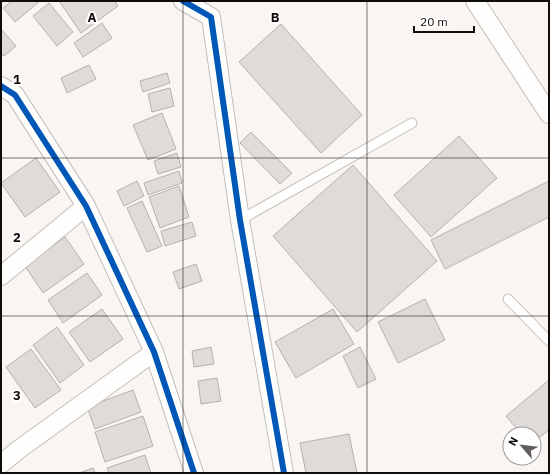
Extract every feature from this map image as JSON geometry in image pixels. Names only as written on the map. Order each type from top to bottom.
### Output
[{"type":"street","points":[[183,1],[211,9],[240,220],[284,473]]},
{"type":"street","points":[[475,1],[549,114]]},
{"type":"street","points":[[1,86],[15,95],[86,206],[154,352],[194,473]]},
{"type":"street","points":[[1,276],[86,206]]},
{"type":"street","points":[[1,464],[18,450],[154,352]]},
{"type":"lane","points":[[240,220],[412,123]]},
{"type":"lane","points":[[508,300],[549,341]]},
{"type":"building","points":[[12,1],[40,1],[15,22],[3,8]]},
{"type":"building","points":[[59,1],[115,1],[118,6],[81,33]]},
{"type":"building","points":[[49,3],[73,32],[57,46],[33,16]]},
{"type":"building","points":[[102,23],[112,38],[83,57],[74,43]]},
{"type":"building","points":[[281,24],[362,115],[321,153],[239,62]]},
{"type":"building","points":[[1,29],[16,46],[4,56],[1,53]]},
{"type":"building","points":[[89,65],[96,79],[67,93],[61,78]]},
{"type":"building","points":[[167,73],[170,83],[143,92],[140,81]]},
{"type":"building","points":[[170,88],[174,106],[152,112],[148,94]]},
{"type":"building","points":[[162,113],[176,149],[148,160],[133,125]]},
{"type":"building","points":[[251,132],[292,173],[280,184],[240,143]]},
{"type":"building","points":[[459,136],[497,178],[431,237],[394,195]]},
{"type":"building","points":[[177,153],[181,167],[158,174],[154,161]]},
{"type":"building","points":[[36,158],[60,192],[25,217],[1,183]]},
{"type":"building","points":[[353,165],[437,261],[357,332],[273,236]]},
{"type":"building","points":[[179,171],[182,183],[148,195],[144,183]]},
{"type":"building","points":[[137,181],[144,196],[124,206],[117,191]]},
{"type":"building","points":[[549,181],[549,217],[445,269],[431,240]]},
{"type":"building","points":[[179,186],[189,217],[160,228],[149,197]]},
{"type":"building","points":[[142,201],[162,246],[147,252],[127,208]]},
{"type":"building","points":[[192,222],[196,236],[165,246],[161,231]]},
{"type":"building","points":[[65,237],[84,264],[43,293],[25,266]]},
{"type":"building","points":[[196,264],[202,281],[179,289],[173,272]]},
{"type":"building","points":[[87,273],[102,295],[63,323],[48,300]]},
{"type":"building","points":[[425,299],[445,340],[398,363],[378,322]]},
{"type":"building","points":[[102,309],[123,339],[90,362],[69,332]]},
{"type":"building","points":[[333,309],[354,344],[296,378],[275,342]]},
{"type":"building","points":[[57,327],[84,365],[60,383],[33,345]]},
{"type":"building","points":[[211,347],[214,364],[194,367],[192,351]]},
{"type":"building","points":[[360,347],[376,379],[358,388],[343,356]]},
{"type":"building","points":[[31,349],[61,390],[35,408],[6,367]]},
{"type":"building","points":[[217,378],[221,401],[201,404],[198,381]]},
{"type":"building","points":[[549,380],[549,430],[542,436],[542,426],[514,426],[506,416]]},
{"type":"building","points":[[133,390],[141,412],[95,429],[87,407]]},
{"type":"building","points":[[143,416],[153,446],[105,462],[95,432]]},
{"type":"building","points":[[349,434],[357,473],[306,473],[300,443]]},
{"type":"building","points":[[145,455],[151,473],[109,473],[107,468]]},
{"type":"building","points":[[93,468],[95,473],[79,473]]},
{"type":"cycle path","points":[[183,1],[211,17],[240,220],[284,473]]},
{"type":"cycle path","points":[[1,86],[15,95],[86,206],[154,352],[194,473]]}]
